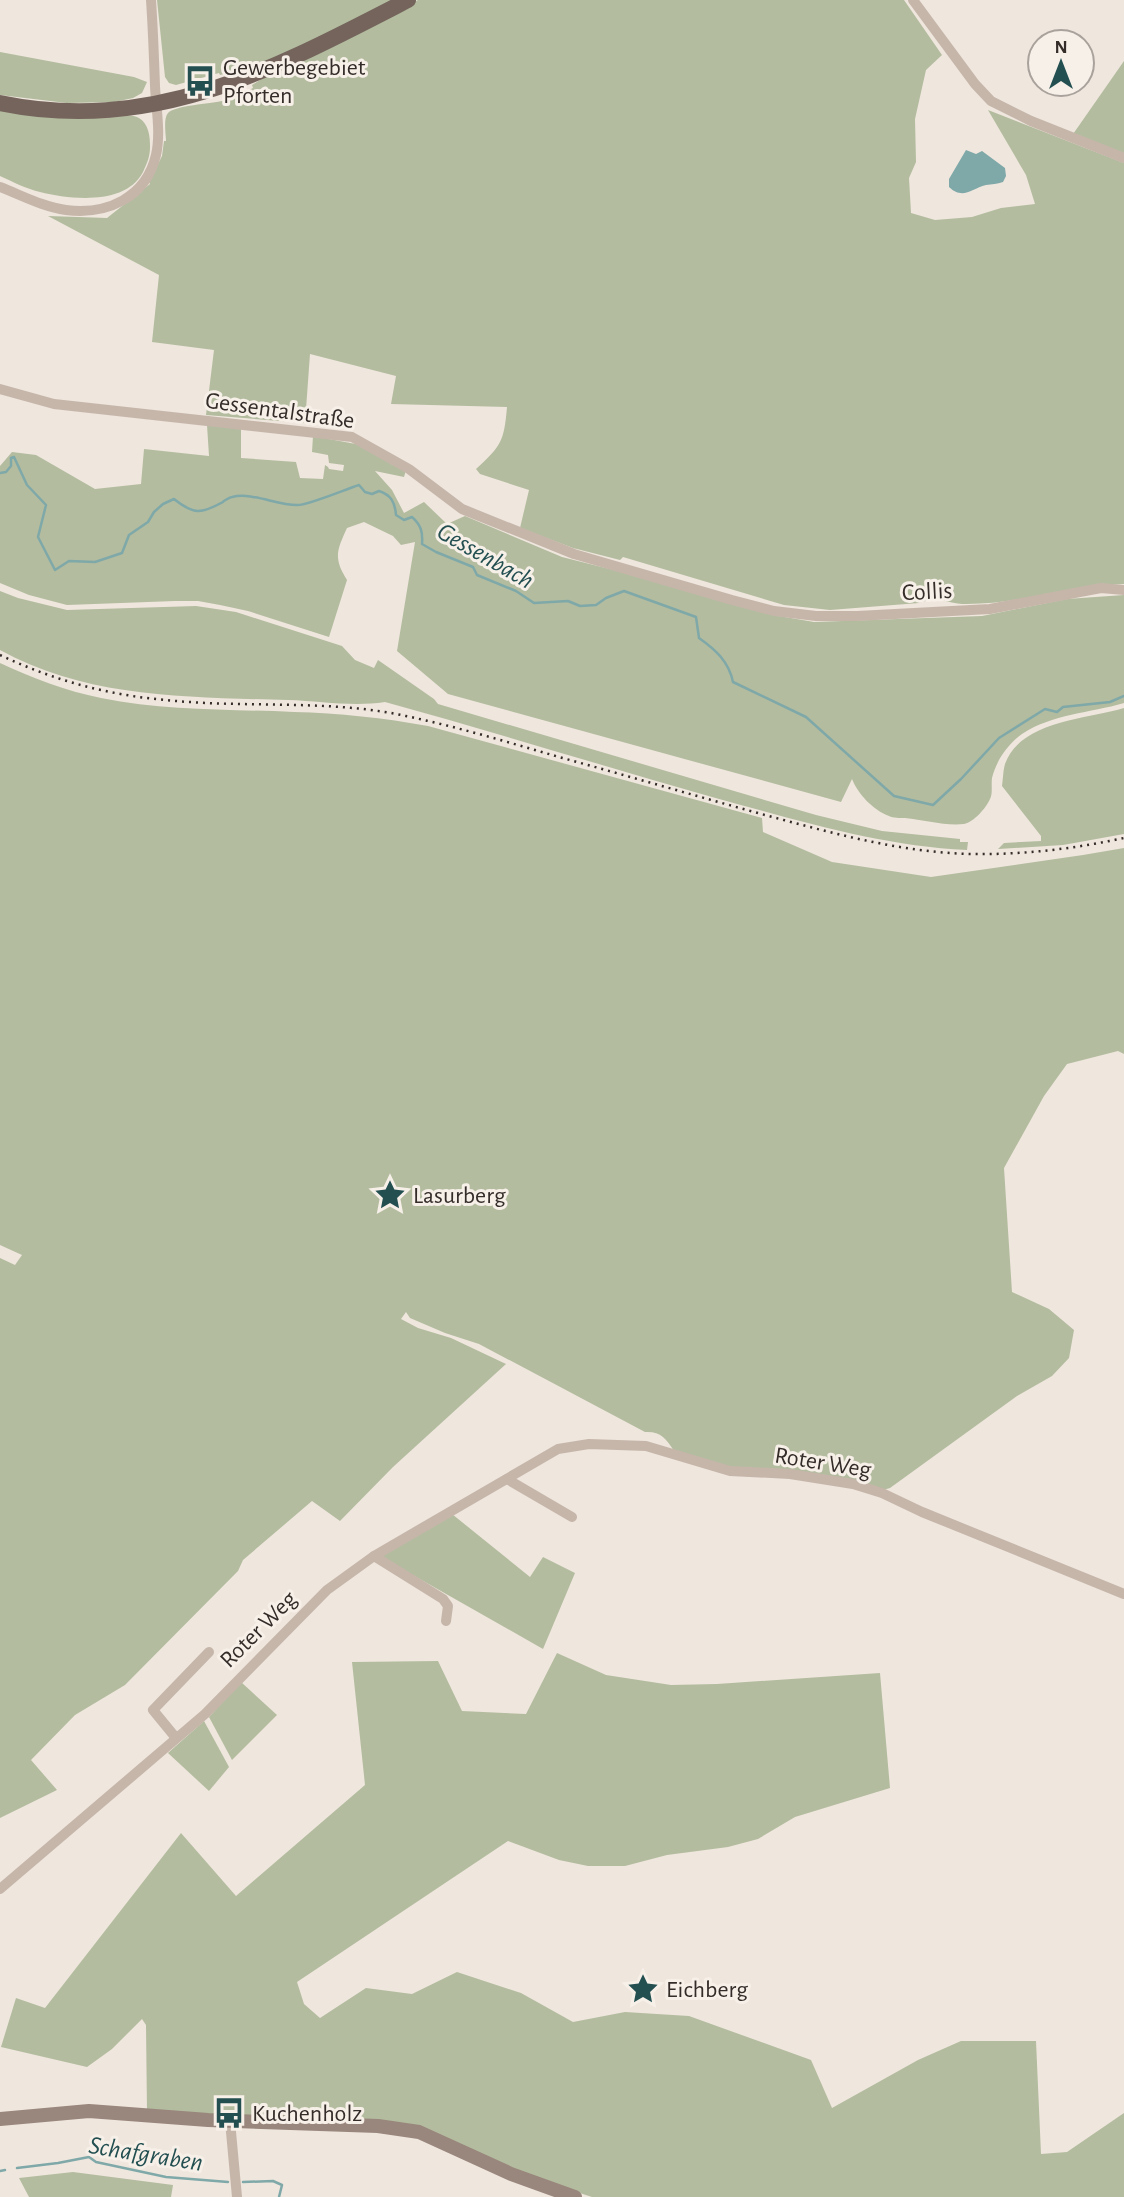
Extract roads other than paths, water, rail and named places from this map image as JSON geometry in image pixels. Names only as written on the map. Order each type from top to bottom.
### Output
[{"type":"main road","points":[[0,103],[44,110],[108,111],[198,94],[242,79],[317,47],[408,0]]},
{"type":"main road","points":[[0,2119],[89,2111],[147,2117],[378,2126],[419,2133],[511,2174],[575,2197]]},
{"type":"street","points":[[0,187],[64,210],[88,211],[119,204],[143,186],[156,154],[151,0]]},
{"type":"street","points":[[913,0],[975,84],[992,101],[1031,121],[1124,158]]},
{"type":"street","name":"Gessentalstraße","points":[[0,389],[54,404],[352,437],[409,469],[462,509],[574,554],[732,600]]},
{"type":"street","name":"Collis","points":[[732,600],[816,616],[857,616],[990,610],[1101,588],[1124,590]]},
{"type":"street","name":"Roter Weg","points":[[0,1889],[205,1714],[327,1590],[374,1556],[558,1448],[589,1444],[646,1447],[730,1471],[790,1474],[853,1484],[883,1493],[922,1512],[1124,1594]]},
{"type":"street","points":[[507,1479],[572,1517]]},
{"type":"street","points":[[374,1556],[443,1599],[447,1605],[446,1621]]},
{"type":"street","name":"Roter Weg","points":[[176,1738],[153,1710],[208,1652]]},
{"type":"street","points":[[230,2121],[237,2197]]},
{"type":"water","points":[[966,150],[976,154],[982,151],[1005,168],[1006,176],[1003,182],[963,193],[949,187],[949,179]]},
{"type":"waterway","name":"Gessenbach","points":[[0,473],[6,472],[11,466],[11,458],[14,457],[27,485],[46,505],[38,537],[55,570],[69,561],[95,562],[122,553],[129,535],[148,522],[163,504],[174,499],[187,508],[203,511],[240,496],[302,505],[359,485],[365,492],[372,494],[379,491],[392,500],[396,515],[404,520],[412,517],[418,523],[422,532],[422,544],[473,567],[477,575],[516,591],[534,603],[568,601],[580,606],[596,605],[624,591],[696,617],[699,638],[721,657],[733,682],[806,717],[894,796],[933,805],[999,738],[1045,709],[1057,712],[1063,707],[1110,702],[1124,696]]},
{"type":"waterway","name":"Schafgraben","points":[[17,2168],[89,2157],[96,2162],[166,2177],[228,2182]]},
{"type":"waterway","name":"Schafgraben","points":[[0,2171],[5,2170]]},
{"type":"waterway","name":"Schafgraben","points":[[243,2182],[273,2181],[282,2185],[279,2197]]},
{"type":"railway","points":[[0,655],[81,685],[144,698],[335,707],[412,717],[790,822],[891,846],[969,854],[1008,853],[1067,848],[1124,838]]},
{"type":"place","name":"Gewerbegebiet Pforten","points":[[200,81]]},
{"type":"place","name":"Lasurberg","points":[[390,1195]]},
{"type":"place","name":"Eichberg","points":[[643,1989]]},
{"type":"place","name":"Kuchenholz","points":[[229,2113]]}]
